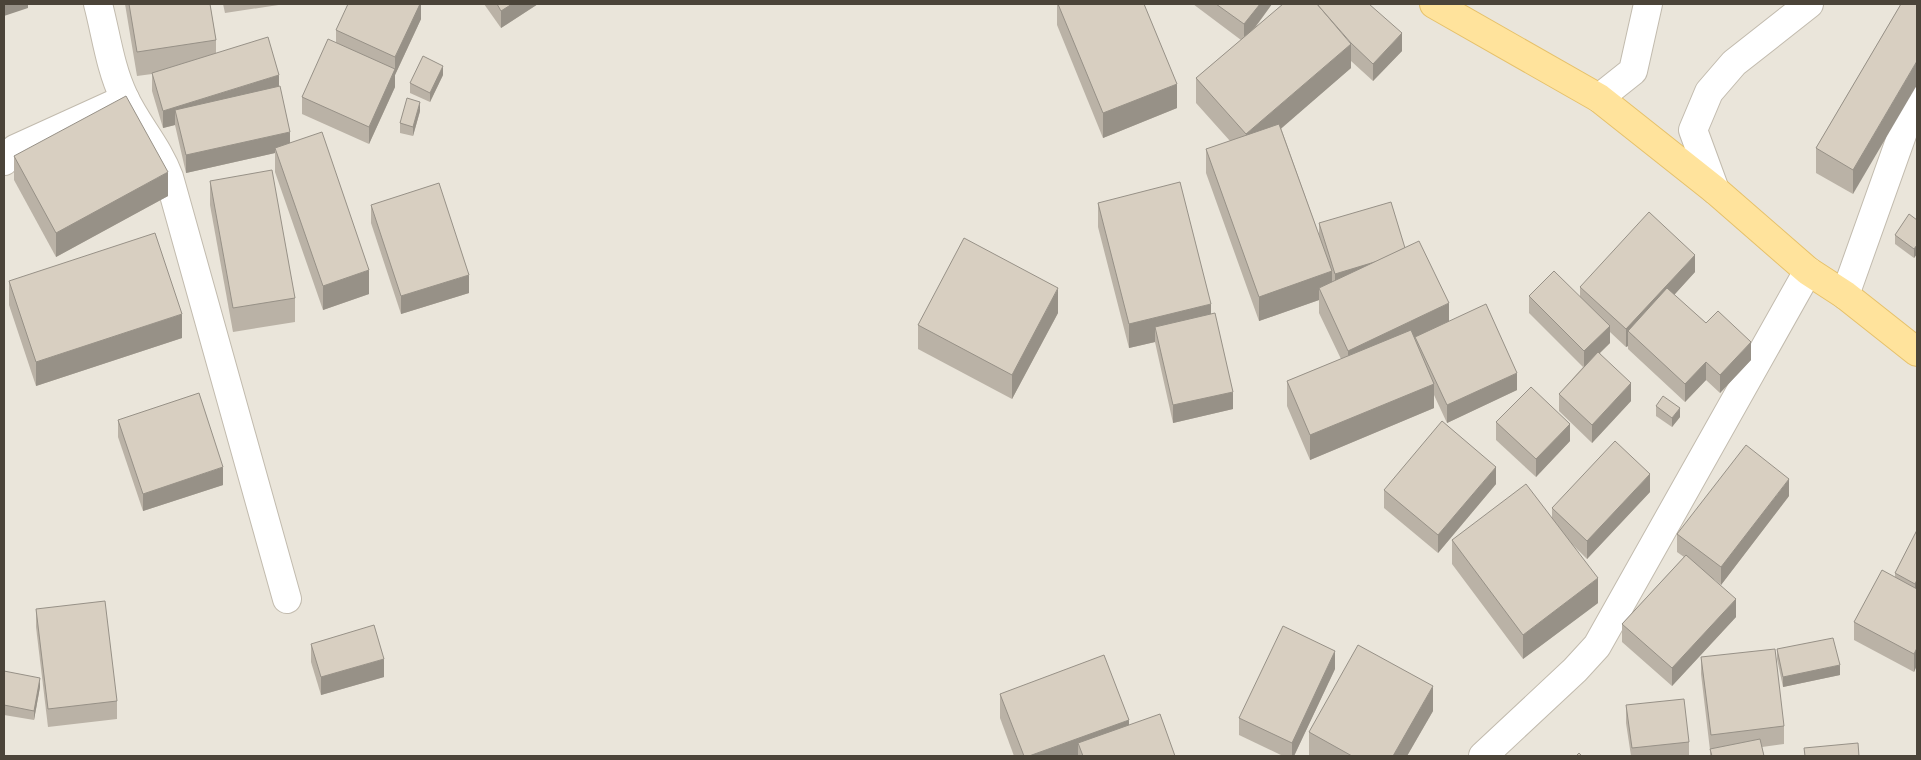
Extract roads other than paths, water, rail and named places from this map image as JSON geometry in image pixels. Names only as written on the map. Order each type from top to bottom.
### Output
[{"type":"main road","points":[[1434,4],[1599,98],[1715,190],[1808,271],[1844,295],[1917,352]]},
{"type":"street","points":[[98,4],[118,84],[125,100],[162,158],[170,177],[287,599]]},
{"type":"street","points":[[1599,98],[1633,71],[1648,4]]},
{"type":"street","points":[[1715,190],[1693,130],[1709,92],[1734,63],[1809,4]]},
{"type":"street","points":[[4,161],[15,149],[125,100]]},
{"type":"street","points":[[1844,295],[1908,118],[1917,101]]},
{"type":"street","points":[[1483,756],[1575,670],[1597,646],[1808,271]]}]
